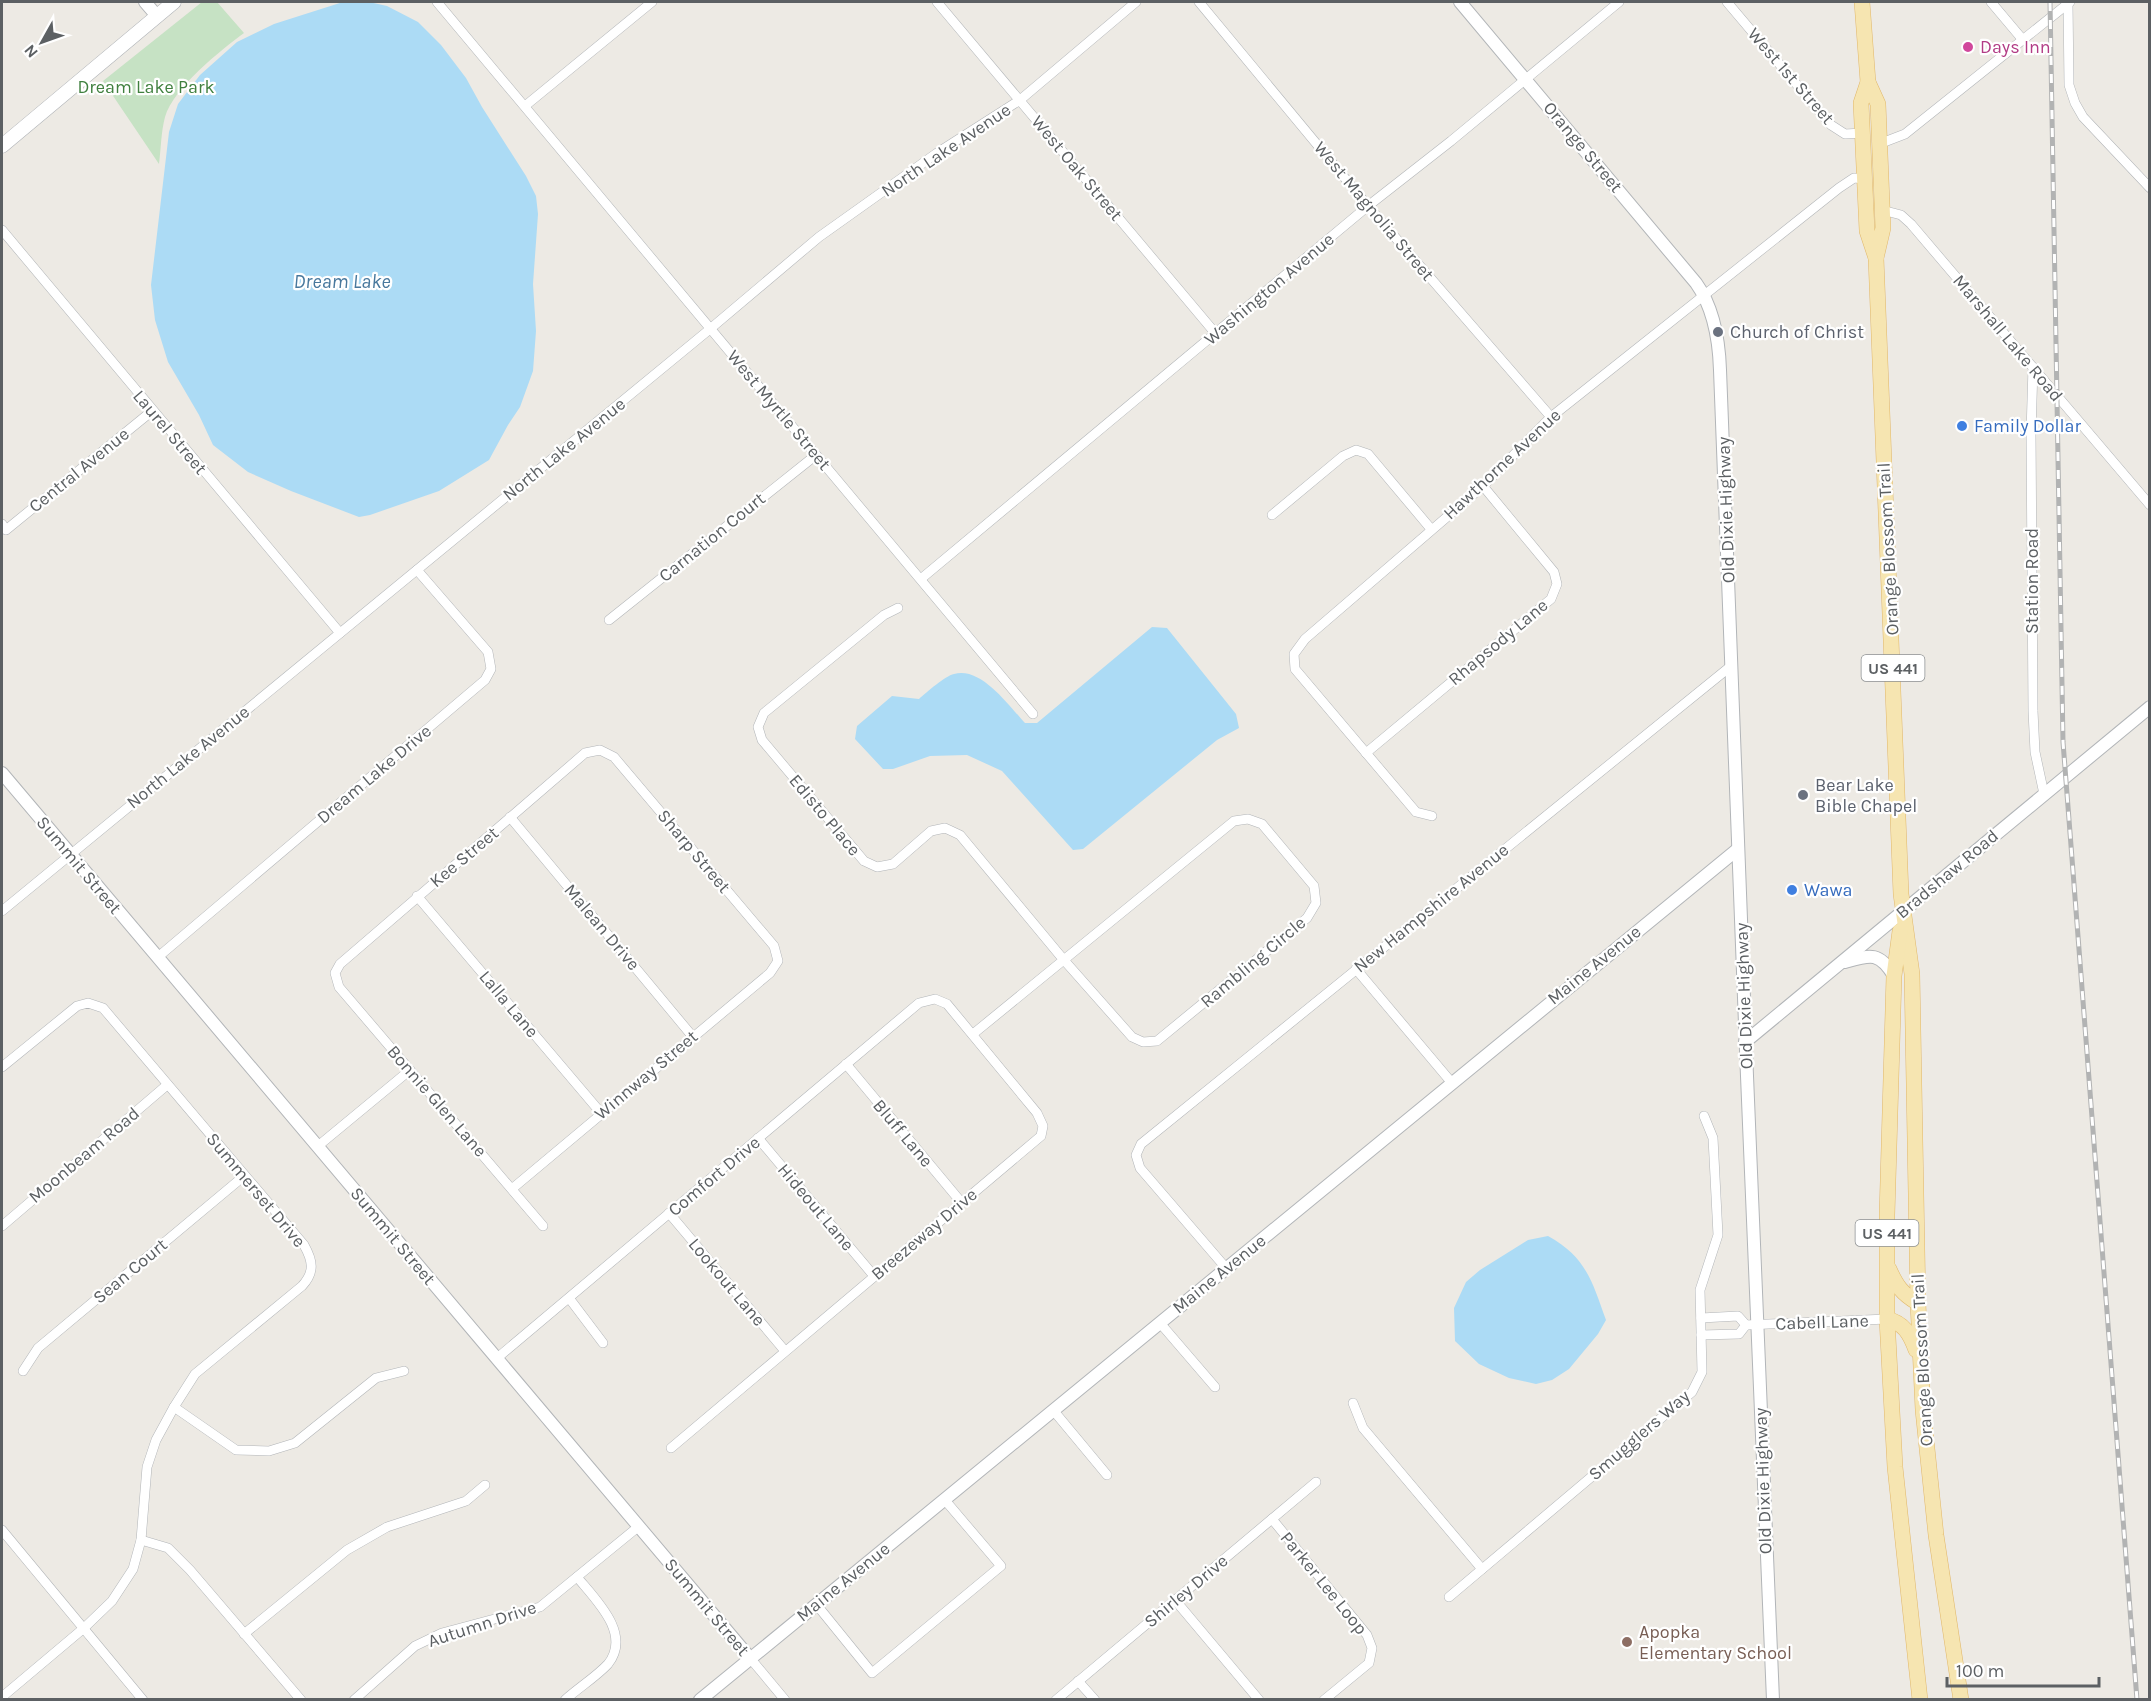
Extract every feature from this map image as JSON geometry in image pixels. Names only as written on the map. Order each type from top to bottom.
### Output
[{"type":"main road","points":[[2,146],[174,2]]},
{"type":"main road","name":"Orange Blossom Trail","points":[[1862,2],[1868,82],[1878,104],[1883,228],[1876,258],[1902,911],[1912,974],[1920,1361],[1936,1535],[1961,1700]]},
{"type":"main road","name":"Orange Blossom Trail","points":[[1868,82],[1861,103],[1867,231],[1876,258]]},
{"type":"main road","name":"Orange Blossom Trail","points":[[1902,911],[1894,976],[1887,1319],[1895,1467],[1920,1700]]},
{"type":"main road","points":[[1887,1263],[1896,1286],[1918,1303]]},
{"type":"main road","points":[[1887,1319],[1905,1328],[1920,1361]]},
{"type":"street","points":[[146,2],[157,16]]},
{"type":"street","name":"West Myrtle Street","points":[[437,2],[1033,714]]},
{"type":"street","points":[[525,105],[652,2]]},
{"type":"street","name":"West Oak Street","points":[[937,2],[1216,334]]},
{"type":"street","name":"North Lake Avenue","points":[[2,911],[819,237],[937,153],[1020,100],[1136,2]]},
{"type":"street","name":"West Magnolia Street","points":[[1199,2],[1368,206],[1551,417]]},
{"type":"street","name":"Orange Street","points":[[1460,2],[1704,294]]},
{"type":"street","name":"Washington Avenue","points":[[922,579],[1368,206],[1451,141],[1619,2]]},
{"type":"street","name":"West 1st Street","points":[[1727,2],[1831,125],[1845,134],[1863,133]]},
{"type":"street","points":[[1991,2],[2023,40]]},
{"type":"street","points":[[1879,144],[1905,134],[2069,2]]},
{"type":"street","points":[[2069,2],[2069,85],[2075,103],[2083,117],[2150,188]]},
{"type":"street","name":"Hawthorne Avenue","points":[[1432,816],[1416,812],[1295,669],[1294,654],[1305,639],[1484,486],[1551,417],[1839,188],[1854,178],[1866,179]]},
{"type":"street","name":"Marshall Lake Road","points":[[1882,210],[1901,215],[1911,224],[2149,502]]},
{"type":"street","name":"Laurel Street","points":[[2,230],[340,633]]},
{"type":"street","name":"Old Dixie Highway","points":[[1704,294],[1713,319],[1720,355],[1745,1042],[1751,1325],[1773,1700]]},
{"type":"street","name":"Station Road","points":[[2033,367],[2031,433],[2033,711],[2035,752],[2044,794]]},
{"type":"street","name":"Central Avenue","points":[[4,527],[152,411]]},
{"type":"street","points":[[1272,515],[1342,456],[1356,450],[1368,454],[1431,529]]},
{"type":"street","name":"Carnation Court","points":[[609,620],[816,454]]},
{"type":"street","name":"Rhapsody Lane","points":[[1366,753],[1551,599],[1557,584],[1554,572],[1484,486]]},
{"type":"street","name":"Dream Lake Drive","points":[[158,957],[485,680],[491,669],[488,652],[417,570]]},
{"type":"street","name":"Edisto Place","points":[[898,608],[884,615],[764,713],[758,727],[762,740],[864,861],[877,867],[893,864],[931,831],[945,828],[960,835],[1063,959]]},
{"type":"street","name":"New Hampshire Avenue","points":[[1226,1268],[1140,1168],[1136,1155],[1141,1144],[1731,666]]},
{"type":"street","name":"Bradshaw Road","points":[[1745,1042],[2150,707]]},
{"type":"street","name":"Kee Street","points":[[335,974],[340,964],[585,753],[600,750]]},
{"type":"street","name":"Sharp Street","points":[[600,750],[614,757],[774,946],[778,961]]},
{"type":"street","name":"Summit Street","points":[[2,773],[785,1700]]},
{"type":"street","name":"Malean Drive","points":[[510,817],[693,1036]]},
{"type":"street","name":"Rambling Circle","points":[[973,1034],[1063,959],[1234,821],[1248,819],[1262,824],[1314,886],[1316,903],[1307,918],[1157,1041],[1143,1042],[1132,1037],[1063,959]]},
{"type":"street","name":"Maine Avenue","points":[[700,1700],[1738,849]]},
{"type":"street","name":"Lalla Lane","points":[[417,896],[601,1113]]},
{"type":"street","points":[[1841,963],[1871,956],[1888,965],[1894,976]]},
{"type":"street","name":"Winnway Street","points":[[513,1188],[770,973],[778,961]]},
{"type":"street","points":[[1356,969],[1452,1083]]},
{"type":"street","name":"Bonnie Glen Lane","points":[[335,974],[339,987],[513,1188],[543,1226]]},
{"type":"street","name":"Breezeway Drive","points":[[671,1448],[1041,1136],[1043,1126],[1037,1113],[947,1004],[935,999]]},
{"type":"street","name":"Comfort Drive","points":[[496,1359],[919,1003],[935,999]]},
{"type":"street","name":"Summerset Drive","points":[[2,1067],[77,1006],[88,1003],[98,1005],[108,1012],[167,1085],[304,1245],[312,1263],[311,1274],[302,1286],[195,1374],[174,1407],[156,1440],[147,1467],[141,1540],[134,1569],[112,1601],[84,1628],[2,1697]]},
{"type":"street","name":"Bluff Lane","points":[[846,1064],[962,1202]]},
{"type":"street","points":[[318,1146],[410,1070]]},
{"type":"street","name":"Moonbeam Road","points":[[2,1226],[167,1085]]},
{"type":"street","name":"Smugglers Way","points":[[1449,1597],[1692,1392],[1702,1372],[1700,1290],[1718,1235],[1713,1138],[1704,1116]]},
{"type":"street","name":"Hideout Lane","points":[[758,1138],[874,1276]]},
{"type":"street","name":"Sean Court","points":[[22,1371],[38,1348],[244,1176]]},
{"type":"street","name":"Lookout Lane","points":[[669,1214],[785,1351]]},
{"type":"street","points":[[569,1298],[603,1343]]},
{"type":"street","points":[[1701,1318],[1738,1316],[1751,1325],[1739,1334],[1701,1335]]},
{"type":"street","points":[[1724,1317],[1725,1334]]},
{"type":"street","name":"Cabell Lane","points":[[1751,1325],[1887,1319]]},
{"type":"street","points":[[1160,1323],[1215,1387]]},
{"type":"street","points":[[174,1407],[236,1450],[269,1451],[295,1443],[376,1378],[404,1371]]},
{"type":"street","points":[[1353,1403],[1363,1428],[1482,1569]]},
{"type":"street","points":[[1053,1410],[1107,1475]]},
{"type":"street","name":"Shirley Drive","points":[[1056,1700],[1316,1482]]},
{"type":"street","points":[[244,1634],[347,1550],[387,1527],[466,1501],[484,1485]]},
{"type":"street","points":[[816,1604],[872,1673],[1001,1566],[944,1499]]},
{"type":"street","name":"Parker Lee Loop","points":[[1272,1519],[1367,1635],[1372,1648],[1369,1663],[1324,1700]]},
{"type":"street","name":"Autumn Drive","points":[[354,1700],[415,1646],[442,1633],[540,1607],[638,1527]]},
{"type":"street","points":[[2,1530],[143,1700]]},
{"type":"street","points":[[141,1540],[168,1548],[301,1700]]},
{"type":"street","points":[[565,1700],[607,1665],[616,1650],[616,1632],[606,1614],[577,1577]]},
{"type":"street","points":[[1175,1600],[1259,1700]]},
{"type":"street","points":[[1078,1680],[1095,1700]]},
{"type":"green space","name":"Dream Lake Park","points":[[202,2],[217,2],[244,33],[199,70],[170,106],[165,117],[159,164],[103,81]]},
{"type":"water","name":"Dream Lake","points":[[343,2],[369,2],[387,6],[418,22],[441,45],[466,78],[526,176],[536,196],[538,214],[533,284],[536,331],[533,371],[520,407],[489,460],[439,491],[359,517],[248,472],[213,445],[199,415],[168,362],[155,320],[151,285],[169,132],[178,104],[200,75],[237,42],[274,24]]},
{"type":"water","points":[[1152,627],[1167,628],[1236,714],[1239,728],[1217,740],[1083,849],[1073,850],[1002,771],[967,755],[930,756],[893,769],[883,769],[855,739],[857,726],[892,696],[919,699],[950,675],[964,673],[974,676],[994,689],[1025,723],[1037,723]]},
{"type":"water","points":[[1548,1236],[1571,1252],[1586,1271],[1606,1320],[1598,1334],[1569,1369],[1552,1380],[1536,1384],[1509,1378],[1479,1364],[1455,1341],[1454,1308],[1466,1282],[1480,1270],[1528,1240]]},
{"type":"railway","points":[[2050,2],[2063,742],[2137,1700]]},
{"type":"place","name":"Days Inn","points":[[1968,47]]},
{"type":"place","name":"Church of Christ","points":[[1718,332]]},
{"type":"place","name":"Family Dollar","points":[[1962,426]]},
{"type":"place","name":"Bear Lake Bible Chapel","points":[[1803,795]]},
{"type":"place","name":"Wawa","points":[[1792,890]]},
{"type":"place","name":"Apopka Elementary School","points":[[1627,1642]]}]
